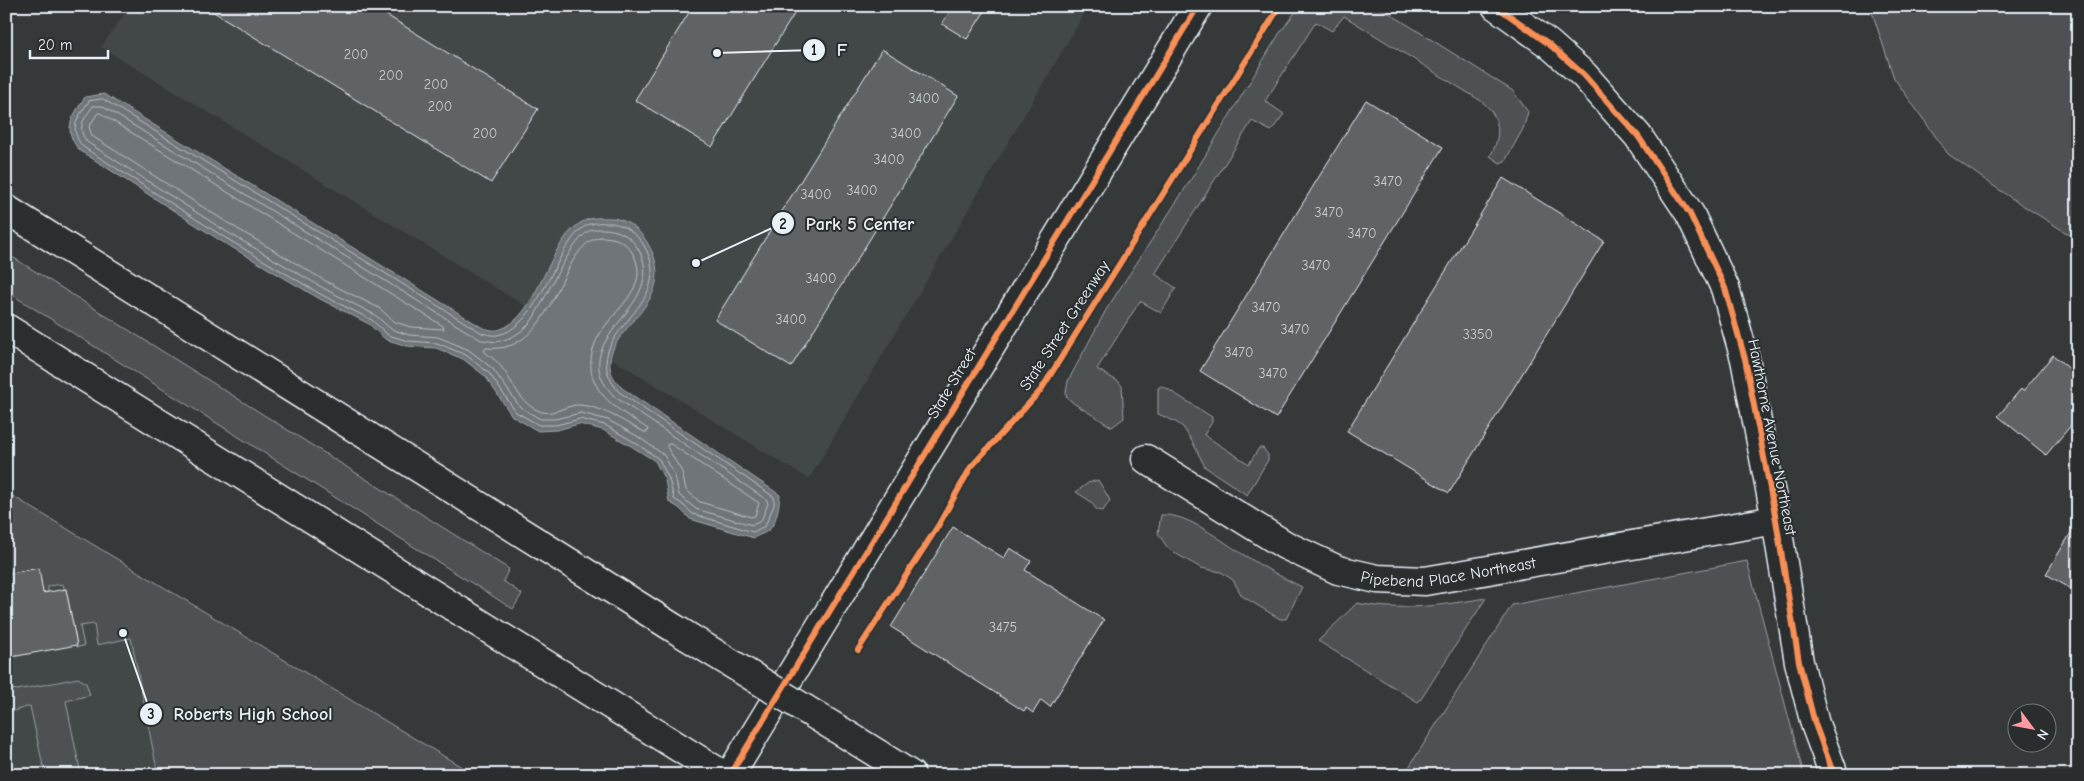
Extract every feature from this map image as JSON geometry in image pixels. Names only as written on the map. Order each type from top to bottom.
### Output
[{"type":"main road","name":"State Street","points":[[730,775],[1198,6]]},
{"type":"main road","name":"Hawthorne Avenue Northeast","points":[[1496,6],[1549,44],[1584,76],[1638,136],[1690,214],[1724,288],[1746,359],[1776,520],[1799,662],[1815,724],[1834,775]]},
{"type":"main road","points":[[6,209],[911,775]]},
{"type":"main road","points":[[6,328],[722,775]]},
{"type":"main road","name":"Pipebend Place Northeast","points":[[1146,459],[1284,545],[1338,570],[1377,579],[1425,581],[1776,520]]},
{"type":"shaded area","points":[[130,6],[1089,6],[809,479],[101,47]]},
{"type":"shaded area","points":[[1304,6],[1376,6],[1389,13],[1513,91],[1528,112],[1523,129],[1505,161],[1500,163],[1490,156],[1498,134],[1496,120],[1493,113],[1481,101],[1344,16],[1332,31],[1316,22],[1265,101],[1284,114],[1271,131],[1252,121],[1155,274],[1176,288],[1161,313],[1140,301],[1097,369],[1119,382],[1122,386],[1124,418],[1112,427],[1073,403],[1066,396],[1068,381],[1106,310],[1188,184],[1279,34],[1293,15]]},
{"type":"shaded area","points":[[1870,6],[2078,6],[2078,240],[2011,198],[1948,154],[1894,78]]},
{"type":"shaded area","points":[[6,253],[509,569],[503,581],[522,594],[513,609],[6,291]]},
{"type":"shaded area","points":[[1161,386],[1212,417],[1212,422],[1204,435],[1249,464],[1259,448],[1263,448],[1268,455],[1268,460],[1247,495],[1205,467],[1183,427],[1158,414],[1158,388]]},
{"type":"shaded area","points":[[1098,480],[1110,500],[1103,511],[1097,510],[1090,501],[1076,492],[1088,483]]},
{"type":"shaded area","points":[[6,492],[475,775],[6,775]]},
{"type":"shaded area","points":[[6,492],[475,775],[158,775],[131,638],[97,645],[94,624],[80,626],[84,646],[77,647],[66,589],[64,589],[63,584],[48,586],[48,592],[36,595],[41,582],[39,568],[6,574]]},
{"type":"shaded area","points":[[1161,515],[1182,518],[1193,523],[1265,568],[1302,587],[1286,619],[1280,619],[1242,596],[1233,580],[1221,572],[1201,568],[1173,552],[1167,547],[1158,533]]},
{"type":"shaded area","points":[[1747,561],[1804,775],[1404,775],[1512,605]]},
{"type":"shaded area","points":[[1486,598],[1418,702],[1318,641],[1357,603],[1373,606],[1405,607],[1438,605]]},
{"type":"shaded area","points":[[78,678],[86,683],[90,695],[66,701],[81,775],[45,775],[30,706],[10,712],[6,707],[6,697],[12,689],[17,690]]},
{"type":"water","points":[[104,94],[483,328],[498,330],[513,322],[524,310],[562,242],[573,229],[586,220],[596,218],[612,218],[628,223],[642,235],[648,244],[656,265],[656,284],[649,300],[617,342],[611,356],[611,372],[622,388],[780,495],[777,514],[772,527],[754,538],[690,519],[679,508],[669,502],[665,480],[655,461],[631,446],[603,430],[579,424],[557,430],[538,431],[512,416],[485,376],[463,359],[436,348],[407,346],[385,339],[369,324],[320,299],[221,241],[79,150],[71,135],[70,129],[73,117],[85,97]]},
{"type":"building","points":[[204,6],[372,6],[538,109],[491,183]]},
{"type":"building","points":[[693,6],[799,6],[712,147],[635,100]]},
{"type":"building","points":[[953,6],[988,6],[967,39],[942,24]]},
{"type":"building","points":[[882,49],[958,96],[791,367],[715,320]]},
{"type":"building","points":[[1366,100],[1443,147],[1276,418],[1200,371]]},
{"type":"building","points":[[1503,178],[1604,241],[1449,493],[1347,431]]},
{"type":"building","points":[[2053,355],[2078,376],[2078,417],[2046,455],[1998,416],[2021,389],[2023,391]]},
{"type":"building","points":[[2078,521],[2078,593],[2046,574]]},
{"type":"building","points":[[953,527],[1004,558],[1010,548],[1031,561],[1025,570],[1104,620],[1050,707],[1041,700],[1033,713],[1026,708],[1024,711],[891,627]]},
{"type":"building","points":[[39,568],[43,593],[66,589],[77,645],[6,658],[6,574]]},
{"type":"cycle path","points":[[730,775],[1198,6]]},
{"type":"cycle path","name":"State Street Greenway","points":[[858,650],[938,526],[971,467],[1041,390],[1280,6]]},
{"type":"cycle path","points":[[1496,6],[1549,44],[1584,75],[1638,136],[1690,214],[1725,288],[1745,359],[1776,520],[1799,662],[1815,724],[1834,775]]},
{"type":"place","name":"F","points":[[717,53]]},
{"type":"place","name":"Park 5 Center","points":[[696,263]]},
{"type":"place","name":"Roberts High School","points":[[123,633]]}]
